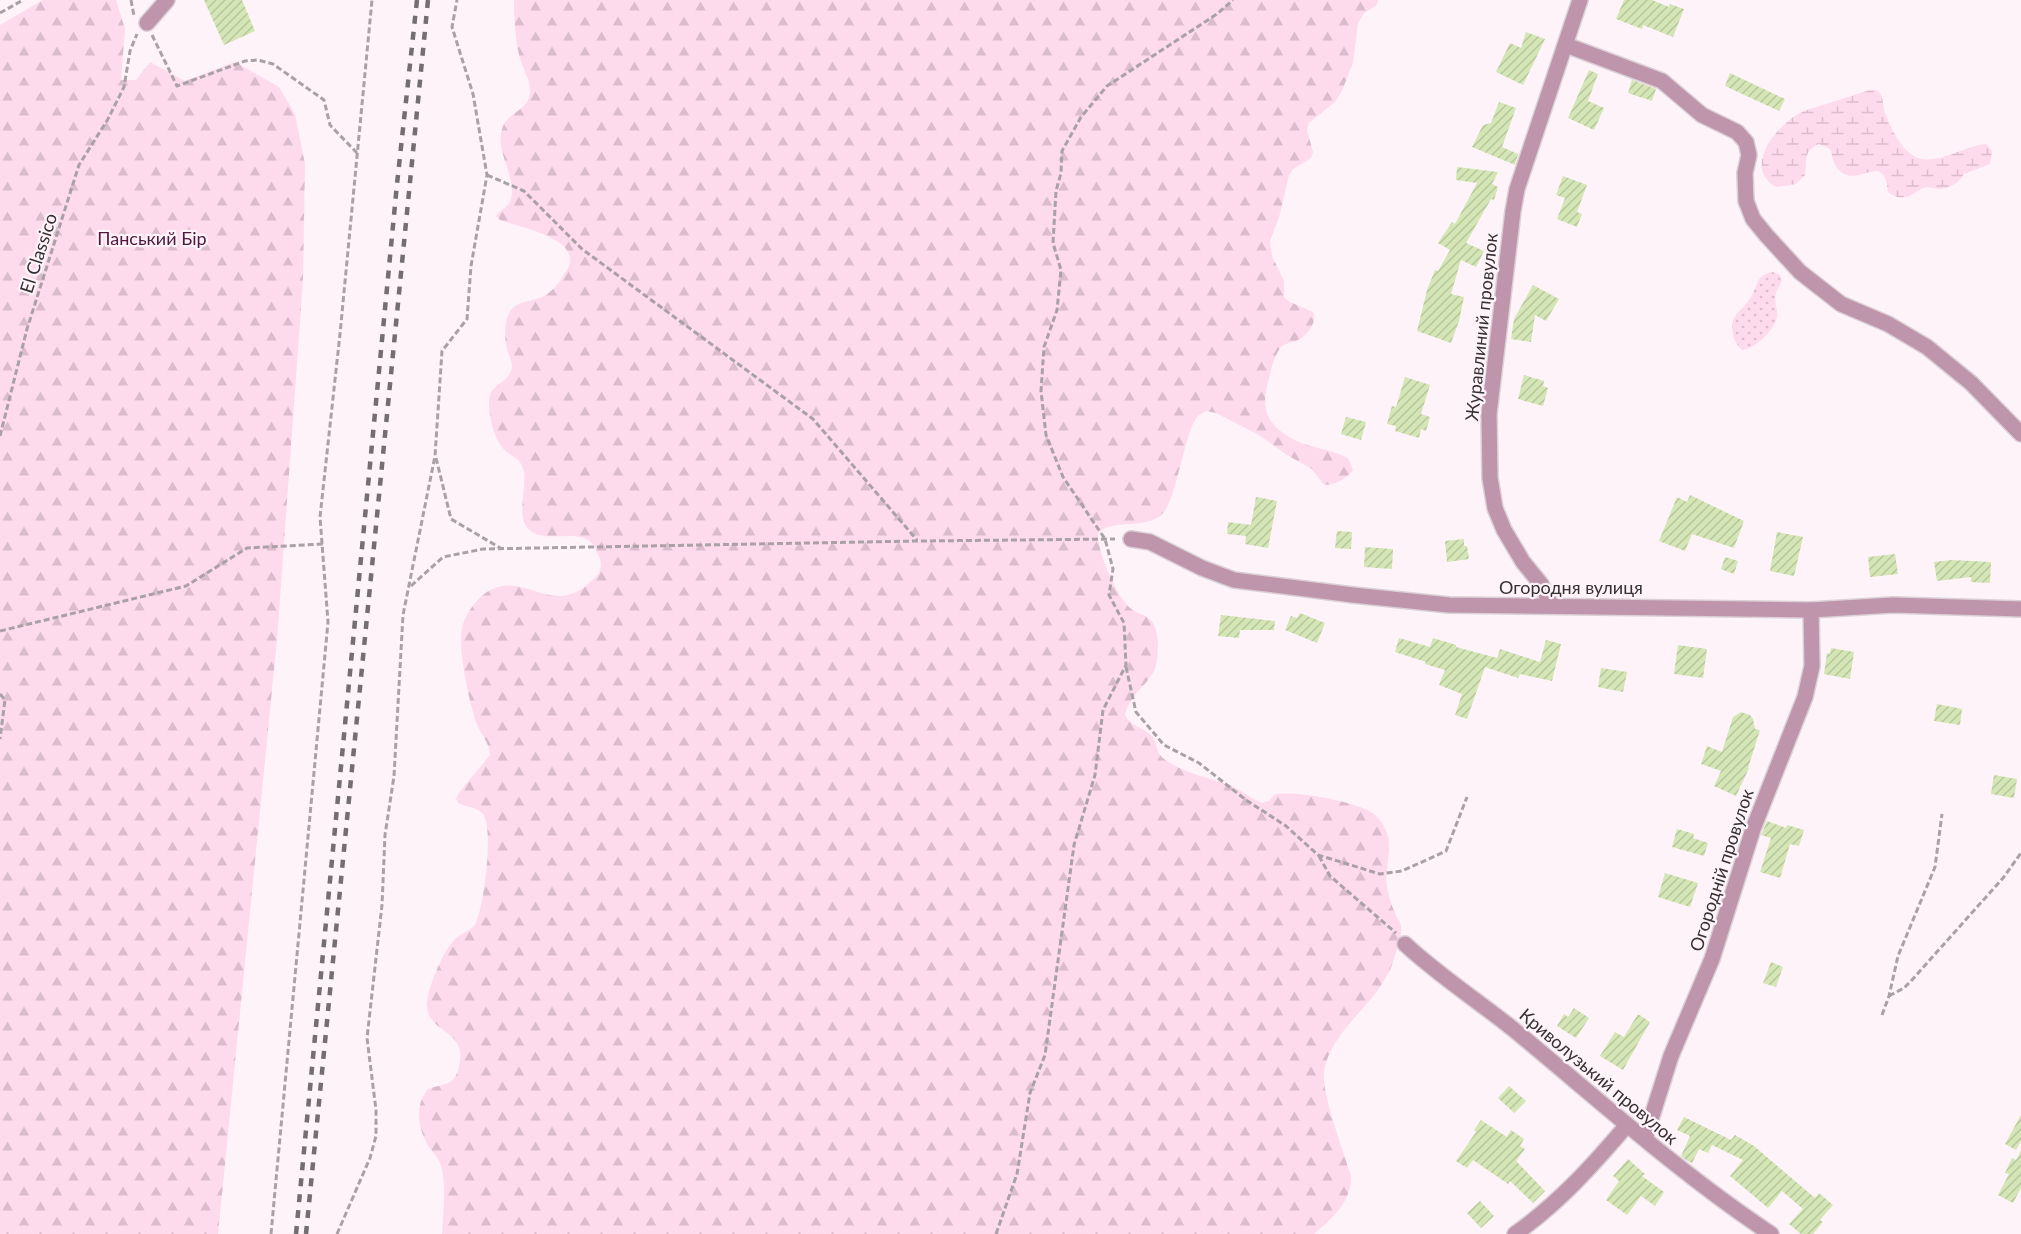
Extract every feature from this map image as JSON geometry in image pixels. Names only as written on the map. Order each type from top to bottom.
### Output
[{"type":"street","points":[[142,29],[166,0]]},
{"type":"street","name":"Журавлиний провулок","points":[[1551,605],[1541,584],[1512,547],[1495,508],[1489,467],[1489,414],[1511,222],[1517,189],[1580,0]]},
{"type":"street","points":[[1566,45],[1662,81],[1702,115],[1737,132],[1746,142],[1749,155],[1745,173],[1746,201],[1753,219],[1800,272],[1841,304],[1888,324],[1927,347],[1971,383],[2021,434]]},
{"type":"street","name":"Огородня вулиця","points":[[1131,539],[1150,543],[1215,574],[1245,582],[1449,605],[1811,610],[1893,605],[2021,609]]},
{"type":"street","name":"Огородній провулок","points":[[1645,1138],[1671,1056],[1712,959],[1753,829],[1805,697],[1812,666],[1811,610]]},
{"type":"street","name":"Криволузький провулок","points":[[1405,944],[1627,1125],[1767,1233]]},
{"type":"street","points":[[1515,1234],[1561,1197],[1627,1125]]},
{"type":"path","points":[[0,13],[23,0]]},
{"type":"path","points":[[271,1234],[328,622],[320,517],[372,0]]},
{"type":"path","points":[[337,1234],[370,1158],[376,1136],[376,1110],[367,1038],[382,905],[385,835],[394,776],[403,615],[435,456],[442,351],[467,319],[471,266],[487,175],[473,94],[452,27],[457,0]]},
{"type":"path","points":[[1233,0],[1217,14],[1107,86],[1081,117],[1062,151],[1061,173],[1056,191],[1053,243],[1061,270],[1057,310],[1044,347],[1041,391],[1046,435],[1063,477],[1105,539],[1113,570],[1109,595],[1124,623],[1126,665],[1136,712],[1164,745],[1199,763],[1246,800],[1286,826],[1318,855],[1330,876],[1394,930],[1405,944]]},
{"type":"path","points":[[142,29],[177,86],[244,62],[258,60],[273,64],[324,100],[330,125],[357,153]]},
{"type":"path","name":"El Classico","points":[[0,436],[27,329],[80,165],[124,87],[130,51],[142,29]]},
{"type":"path","points":[[487,175],[524,191],[582,249],[813,419],[918,540]]},
{"type":"path","points":[[435,456],[451,519],[502,549]]},
{"type":"path","points":[[410,587],[443,557],[483,549],[918,540],[1131,539]]},
{"type":"path","points":[[0,631],[186,586],[248,548],[322,544]]},
{"type":"path","points":[[996,1234],[1017,1173],[1030,1093],[1045,1055],[1074,845],[1095,775],[1103,710],[1126,665]]},
{"type":"path","points":[[0,694],[5,700],[0,739]]},
{"type":"path","points":[[1318,855],[1380,874],[1402,871],[1446,851],[1467,797]]},
{"type":"path","points":[[1882,1015],[1890,996],[1898,956],[1935,867],[1941,814]]},
{"type":"path","points":[[1890,996],[1911,981],[1936,950],[2003,878],[2021,854]]},
{"type":"green space","name":"Панський Бір","points":[[43,0],[116,0],[125,29],[121,80],[136,80],[150,62],[185,81],[235,62],[279,87],[295,114],[305,164],[303,280],[277,640],[218,1234],[0,1234],[0,25]]},
{"type":"green space","points":[[514,0],[1378,0],[1377,5],[1364,13],[1358,23],[1353,63],[1341,93],[1335,102],[1309,123],[1307,130],[1313,152],[1311,158],[1293,169],[1289,175],[1280,214],[1270,241],[1272,256],[1284,281],[1284,297],[1313,312],[1314,320],[1307,333],[1300,339],[1282,346],[1275,357],[1266,393],[1266,410],[1273,424],[1280,431],[1296,441],[1346,457],[1353,470],[1340,481],[1324,485],[1312,469],[1259,435],[1216,413],[1206,411],[1194,422],[1170,500],[1160,516],[1143,523],[1115,525],[1098,533],[1100,550],[1117,591],[1129,607],[1151,621],[1158,639],[1154,671],[1132,700],[1125,715],[1130,722],[1153,737],[1160,756],[1178,767],[1229,785],[1262,803],[1269,801],[1274,795],[1294,794],[1352,804],[1376,816],[1389,839],[1387,887],[1392,907],[1401,925],[1401,934],[1392,965],[1385,979],[1335,1043],[1328,1056],[1324,1071],[1326,1093],[1351,1176],[1348,1194],[1340,1209],[1314,1234],[442,1234],[444,1198],[442,1170],[422,1133],[419,1110],[428,1089],[450,1082],[455,1077],[459,1069],[460,1054],[453,1038],[433,1021],[428,1013],[427,1002],[441,960],[450,944],[476,923],[485,885],[488,850],[488,835],[483,814],[475,808],[458,803],[456,799],[490,755],[476,722],[467,689],[461,639],[462,629],[471,608],[487,592],[501,586],[513,586],[562,596],[575,592],[589,583],[601,568],[599,557],[592,544],[585,539],[540,535],[527,527],[522,513],[524,472],[518,460],[504,450],[498,442],[490,414],[490,396],[495,388],[509,376],[512,368],[505,340],[506,323],[511,310],[518,304],[540,298],[550,292],[563,276],[570,261],[568,252],[561,243],[536,231],[500,220],[496,216],[510,202],[512,190],[501,144],[503,126],[527,102],[530,91],[529,82],[520,60]]},
{"type":"green space","points":[[1876,90],[1880,94],[1893,130],[1902,145],[1912,155],[1918,158],[1935,159],[1986,144],[1992,151],[1990,164],[1964,174],[1958,182],[1947,188],[1926,187],[1908,196],[1900,197],[1888,192],[1886,180],[1881,173],[1876,171],[1850,176],[1844,174],[1835,166],[1830,149],[1819,144],[1807,154],[1805,175],[1796,184],[1776,187],[1766,178],[1762,168],[1763,157],[1775,134],[1784,124],[1804,111]]},
{"type":"green space","points":[[1772,272],[1779,274],[1782,280],[1775,296],[1777,315],[1775,323],[1758,343],[1742,350],[1734,339],[1732,328],[1734,318],[1748,302],[1760,278]]},
{"type":"building","points":[[204,0],[242,0],[255,31],[224,45]]},
{"type":"building","points":[[1624,0],[1652,0],[1669,7],[1670,4],[1684,9],[1673,37],[1643,25],[1642,29],[1616,19]]},
{"type":"building","points":[[1526,32],[1545,39],[1523,85],[1496,72],[1510,43],[1521,48]]},
{"type":"building","points":[[1589,70],[1598,74],[1588,101],[1604,108],[1594,130],[1568,118]]},
{"type":"building","points":[[1730,73],[1785,99],[1779,111],[1725,86]]},
{"type":"building","points":[[1632,80],[1656,89],[1652,101],[1628,93]]},
{"type":"building","points":[[1499,102],[1516,108],[1502,147],[1518,154],[1515,165],[1472,147],[1483,125],[1491,123]]},
{"type":"building","points":[[1457,167],[1498,172],[1492,184],[1498,187],[1494,200],[1491,199],[1466,243],[1484,251],[1476,267],[1461,260],[1451,294],[1464,297],[1451,343],[1417,331],[1427,290],[1435,270],[1438,271],[1450,250],[1438,243],[1452,222],[1455,224],[1477,183],[1456,180]]},
{"type":"building","points":[[1563,176],[1587,185],[1577,212],[1582,214],[1577,227],[1557,219],[1565,198],[1556,195]]},
{"type":"building","points":[[1533,285],[1559,299],[1546,321],[1535,315],[1531,342],[1511,339],[1514,319]]},
{"type":"building","points":[[1524,375],[1544,381],[1543,386],[1548,388],[1543,406],[1518,399]]},
{"type":"building","points":[[1405,377],[1430,385],[1421,414],[1430,417],[1426,431],[1421,429],[1419,438],[1395,431],[1396,426],[1387,424],[1392,406],[1396,407]]},
{"type":"building","points":[[1346,417],[1366,422],[1361,440],[1341,434]]},
{"type":"building","points":[[1690,495],[1744,521],[1734,548],[1692,534],[1685,551],[1659,541],[1677,497],[1687,502]]},
{"type":"building","points":[[1256,497],[1277,501],[1268,548],[1245,544],[1246,536],[1227,534],[1228,522],[1251,525]]},
{"type":"building","points":[[1337,531],[1352,532],[1351,549],[1335,548]]},
{"type":"building","points":[[1777,532],[1803,537],[1794,576],[1770,571]]},
{"type":"building","points":[[1464,539],[1469,559],[1447,562],[1445,541]]},
{"type":"building","points":[[1365,547],[1393,549],[1392,569],[1364,567]]},
{"type":"building","points":[[1895,554],[1898,574],[1870,577],[1868,557]]},
{"type":"building","points":[[1725,557],[1738,561],[1734,574],[1721,569]]},
{"type":"building","points":[[1952,560],[1991,562],[1990,583],[1971,582],[1971,577],[1937,581],[1934,562]]},
{"type":"building","points":[[1300,613],[1325,623],[1317,643],[1285,630],[1291,616],[1297,618]]},
{"type":"building","points":[[1221,615],[1275,621],[1274,630],[1240,630],[1239,638],[1218,636]]},
{"type":"building","points":[[1399,638],[1430,647],[1433,638],[1497,658],[1500,649],[1540,662],[1546,640],[1561,644],[1552,681],[1520,674],[1518,678],[1485,667],[1467,719],[1455,715],[1462,694],[1439,685],[1445,670],[1395,652]]},
{"type":"building","points":[[1678,645],[1707,649],[1703,678],[1674,674]]},
{"type":"building","points":[[1831,648],[1854,652],[1850,679],[1824,674],[1827,653],[1830,654]]},
{"type":"building","points":[[1601,668],[1627,672],[1623,692],[1598,687]]},
{"type":"building","points":[[1937,704],[1962,709],[1960,725],[1934,721]]},
{"type":"building","points":[[1741,712],[1750,715],[1755,729],[1760,730],[1749,768],[1736,796],[1714,786],[1721,771],[1701,764],[1707,746],[1722,752],[1733,717]]},
{"type":"building","points":[[1994,775],[2017,779],[2014,798],[1991,794]]},
{"type":"building","points":[[1767,821],[1786,828],[1787,825],[1804,830],[1799,846],[1790,844],[1780,878],[1760,872],[1771,838],[1761,835]]},
{"type":"building","points":[[1677,829],[1694,834],[1693,838],[1708,843],[1704,856],[1672,847]]},
{"type":"building","points":[[1665,873],[1698,883],[1690,907],[1658,897]]},
{"type":"building","points":[[1771,962],[1783,967],[1776,987],[1763,983]]},
{"type":"building","points":[[1574,1008],[1589,1018],[1576,1038],[1557,1026],[1564,1014],[1568,1017]]},
{"type":"building","points":[[1638,1014],[1650,1022],[1623,1070],[1600,1056],[1615,1032],[1624,1037]]},
{"type":"building","points":[[1509,1086],[1526,1101],[1514,1113],[1498,1098]]},
{"type":"building","points":[[2021,1115],[2021,1141],[2016,1150],[2005,1144]]},
{"type":"building","points":[[1684,1117],[1731,1140],[1735,1135],[1754,1146],[1815,1198],[1819,1193],[1833,1205],[1820,1220],[1823,1222],[1813,1234],[1801,1234],[1789,1224],[1803,1209],[1782,1191],[1768,1208],[1730,1176],[1743,1160],[1712,1145],[1708,1153],[1699,1149],[1692,1163],[1686,1160],[1681,1156],[1690,1136],[1677,1130]]},
{"type":"building","points":[[1481,1120],[1507,1137],[1511,1130],[1524,1139],[1520,1146],[1525,1149],[1516,1161],[1545,1191],[1533,1203],[1510,1181],[1508,1184],[1473,1160],[1467,1168],[1456,1161],[1476,1132],[1474,1130]]},
{"type":"building","points":[[2021,1150],[2021,1188],[2013,1203],[1998,1195],[2009,1174],[2005,1173],[2012,1158],[2016,1160]]},
{"type":"building","points":[[1628,1159],[1645,1174],[1642,1176],[1664,1192],[1655,1206],[1641,1196],[1627,1215],[1606,1200],[1619,1181],[1613,1176]]},
{"type":"building","points":[[1480,1201],[1494,1216],[1481,1228],[1467,1213]]},
{"type":"railway","points":[[296,1234],[397,184],[417,0]]},
{"type":"railway","points":[[306,1234],[428,0]]}]
